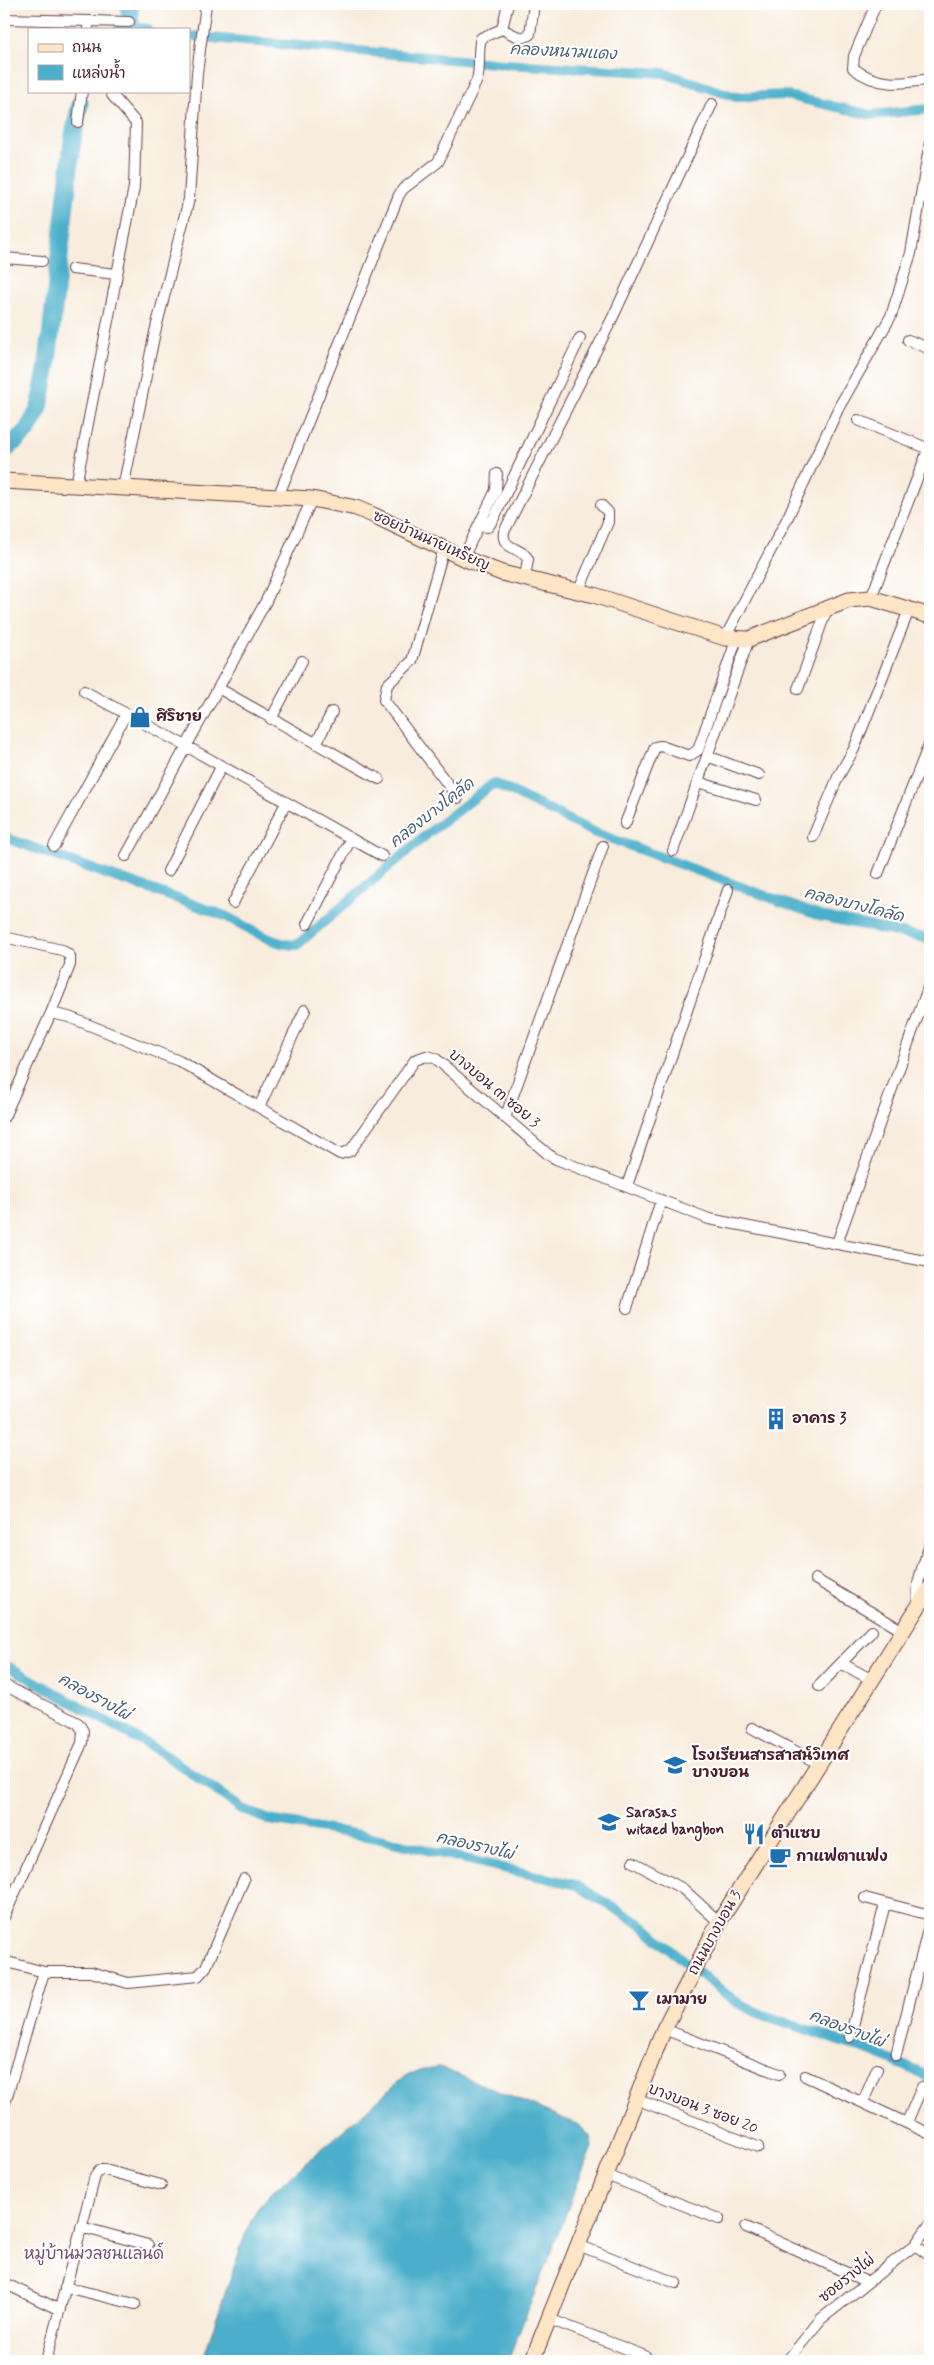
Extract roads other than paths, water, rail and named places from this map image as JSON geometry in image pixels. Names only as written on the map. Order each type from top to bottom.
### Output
[{"type":"street","points":[[123,488],[156,332],[189,199],[197,73],[206,4]]},
{"type":"street","points":[[502,28],[508,4]]},
{"type":"street","points":[[502,28],[522,38],[527,37],[530,34],[534,4]]},
{"type":"street","points":[[876,4],[854,56],[853,68],[864,77],[894,85],[930,79]]},
{"type":"street","points":[[4,20],[88,24],[129,22]]},
{"type":"street","points":[[278,497],[399,195],[403,189],[438,162],[480,71],[478,49],[481,38],[502,28]]},
{"type":"street","points":[[78,122],[82,92]]},
{"type":"street","points":[[76,485],[134,187],[136,123],[112,95]]},
{"type":"street","points":[[525,577],[528,560],[526,555],[506,544],[504,532],[612,319],[712,104]]},
{"type":"street","points":[[625,824],[656,747],[661,746],[689,756],[698,750],[737,638],[787,519],[839,407],[891,316],[911,253],[930,142]]},
{"type":"street","points":[[4,258],[42,261]]},
{"type":"street","points":[[72,269],[116,274]]},
{"type":"street","points":[[478,526],[488,527],[494,518],[580,338]]},
{"type":"street","points":[[908,340],[930,349]]},
{"type":"street","points":[[858,420],[929,447],[871,598]]},
{"type":"street","points":[[463,558],[496,490],[497,474]]},
{"type":"street","name":"ซอยบ้านนายเหรียญ","points":[[4,481],[312,499],[356,508],[463,558],[502,573],[579,590],[737,638]]},
{"type":"street","points":[[126,856],[266,601],[312,499]]},
{"type":"street","points":[[579,590],[608,522],[608,512],[601,505]]},
{"type":"street","points":[[444,548],[412,661],[386,685],[384,700],[458,798]]},
{"type":"street","points":[[737,638],[849,600],[871,598],[930,616]]},
{"type":"street","points":[[798,689],[828,606]]},
{"type":"street","points":[[813,837],[838,777],[854,749],[909,610]]},
{"type":"street","points":[[673,850],[708,756],[737,638]]},
{"type":"street","points":[[272,719],[302,661]]},
{"type":"street","points":[[218,688],[379,779]]},
{"type":"street","points":[[84,691],[382,856]]},
{"type":"street","points":[[316,744],[332,712]]},
{"type":"street","points":[[54,846],[126,714]]},
{"type":"street","points":[[878,874],[930,742]]},
{"type":"street","points":[[708,756],[759,775]]},
{"type":"street","points":[[168,870],[221,766]]},
{"type":"street","points":[[698,782],[756,800]]},
{"type":"street","points":[[233,903],[286,803]]},
{"type":"street","points":[[308,924],[351,839]]},
{"type":"street","points":[[505,1118],[603,846]]},
{"type":"street","points":[[627,1186],[728,890]]},
{"type":"street","points":[[4,937],[62,950],[70,956],[70,965],[51,1013],[4,1117]]},
{"type":"street","points":[[837,1243],[930,982]]},
{"type":"street","points":[[259,1107],[306,1010]]},
{"type":"street","name":"บางบอน ๓ ซอย 3","points":[[51,1013],[69,1018],[179,1061],[336,1152],[345,1154],[353,1148],[415,1060],[426,1056],[435,1058],[549,1155],[709,1219],[930,1262]]},
{"type":"street","points":[[627,1308],[662,1200]]},
{"type":"street","points":[[927,1595],[916,1596],[930,1544]]},
{"type":"street","points":[[815,1578],[903,1631]]},
{"type":"street","name":"ถนนบางบอน 3","points":[[532,2361],[664,2029],[685,1986],[719,1922],[927,1595]]},
{"type":"street","points":[[819,1686],[872,1631]]},
{"type":"street","points":[[841,1663],[872,1680]]},
{"type":"street","points":[[4,1685],[78,1723],[83,1731],[82,1742],[4,1917]]},
{"type":"street","points":[[752,1728],[818,1764]]},
{"type":"street","points":[[633,1862],[683,1888],[719,1922]]},
{"type":"street","points":[[4,1961],[44,1972],[91,1972],[128,1983],[198,1976],[206,1967],[244,1879]]},
{"type":"street","points":[[865,1898],[930,1916]]},
{"type":"street","points":[[850,2037],[885,1904]]},
{"type":"street","points":[[896,2055],[930,1922]]},
{"type":"street","points":[[4,2106],[44,1972]]},
{"type":"street","points":[[664,2029],[779,2074]]},
{"type":"street","points":[[862,2102],[877,2070]]},
{"type":"street","points":[[805,2076],[930,2134]]},
{"type":"street","points":[[907,2122],[922,2087]]},
{"type":"street","name":"บางบอน 3 ซอย 20","points":[[636,2099],[758,2147]]},
{"type":"street","points":[[46,2361],[95,2176],[99,2170],[106,2170],[161,2185]]},
{"type":"street","points":[[606,2175],[719,2219]]},
{"type":"street","name":"ซอยรางไผ่","points":[[786,2361],[821,2319],[915,2245],[930,2224]]},
{"type":"street","points":[[81,2227],[148,2244]]},
{"type":"street","points":[[746,2227],[867,2282]]},
{"type":"street","points":[[578,2245],[676,2283]]},
{"type":"street","points":[[915,2245],[930,2256]]},
{"type":"street","points":[[4,2283],[60,2310]]},
{"type":"street","points":[[65,2287],[135,2304]]},
{"type":"street","points":[[549,2319],[644,2356],[650,2361]]},
{"type":"water","points":[[440,2067],[579,2125],[590,2136],[592,2147],[508,2361],[202,2361],[245,2235],[255,2212],[269,2195],[405,2076],[423,2069]]},
{"type":"waterway","points":[[129,4],[131,25]]},
{"type":"waterway","name":"คลองหนามแดง","points":[[119,25],[141,28]]},
{"type":"waterway","name":"คลองหนามแดง","points":[[190,36],[505,64],[664,73],[736,97],[785,95],[871,115],[930,109]]},
{"type":"waterway","points":[[4,451],[27,431],[39,409],[47,367],[73,137],[80,104]]},
{"type":"waterway","name":"คลองบางโคลัด","points":[[4,837],[220,914],[276,942],[297,945],[431,831],[494,783],[593,832],[820,916],[930,939]]},
{"type":"waterway","name":"คลองรางไผ่","points":[[4,1664],[161,1752],[242,1809],[269,1820],[367,1836],[576,1885],[644,1926],[674,1953],[736,2002],[758,2013],[875,2053],[930,2077]]},
{"type":"place","name":"ศิริชาย","points":[[140,717]]},
{"type":"place","name":"อาคาร 3","points":[[776,1419]]},
{"type":"place","name":"โรงเรียนสารสาสน์วิเทศ บางบอน","points":[[675,1765]]},
{"type":"place","name":"Sarasas witaed bangbon","points":[[609,1822]]},
{"type":"place","name":"ตำแซบ","points":[[754,1834]]},
{"type":"place","name":"กาแฟตาแฟง","points":[[780,1857]]},
{"type":"place","name":"เมามาย","points":[[639,2000]]},
{"type":"district","name":"หมู่บ้านมวลชนแลนด์","points":[[94,2254]]}]
